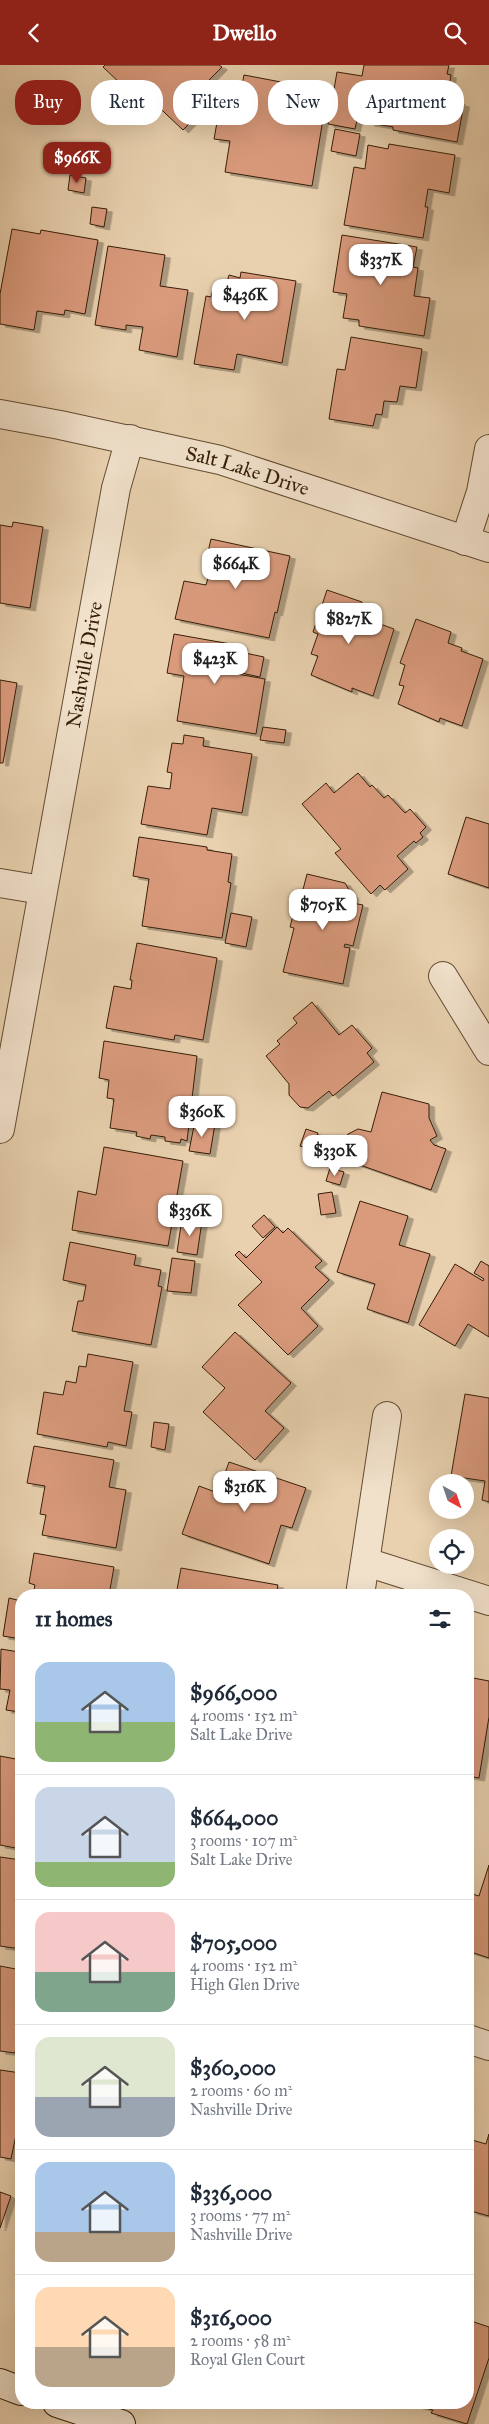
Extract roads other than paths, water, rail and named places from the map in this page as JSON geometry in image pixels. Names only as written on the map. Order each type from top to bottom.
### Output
[{"type":"street","name":"Salt Lake Drive","points":[[0,414],[130,439],[220,460],[477,545]]},
{"type":"street","name":"Nashville Drive","points":[[0,1129],[116,488],[130,439]]},
{"type":"street","points":[[477,545],[481,492],[489,449]]},
{"type":"street","points":[[0,883],[42,890]]},
{"type":"street","points":[[443,976],[489,1051]]},
{"type":"street","points":[[361,1589],[387,1416]]},
{"type":"street","points":[[366,1563],[450,1589]]},
{"type":"street","points":[[474,1596],[489,1601]]},
{"type":"street","points":[[474,2041],[489,2046]]},
{"type":"street","points":[[0,2383],[15,2389]]},
{"type":"street","points":[[75,2409],[121,2424]]}]
